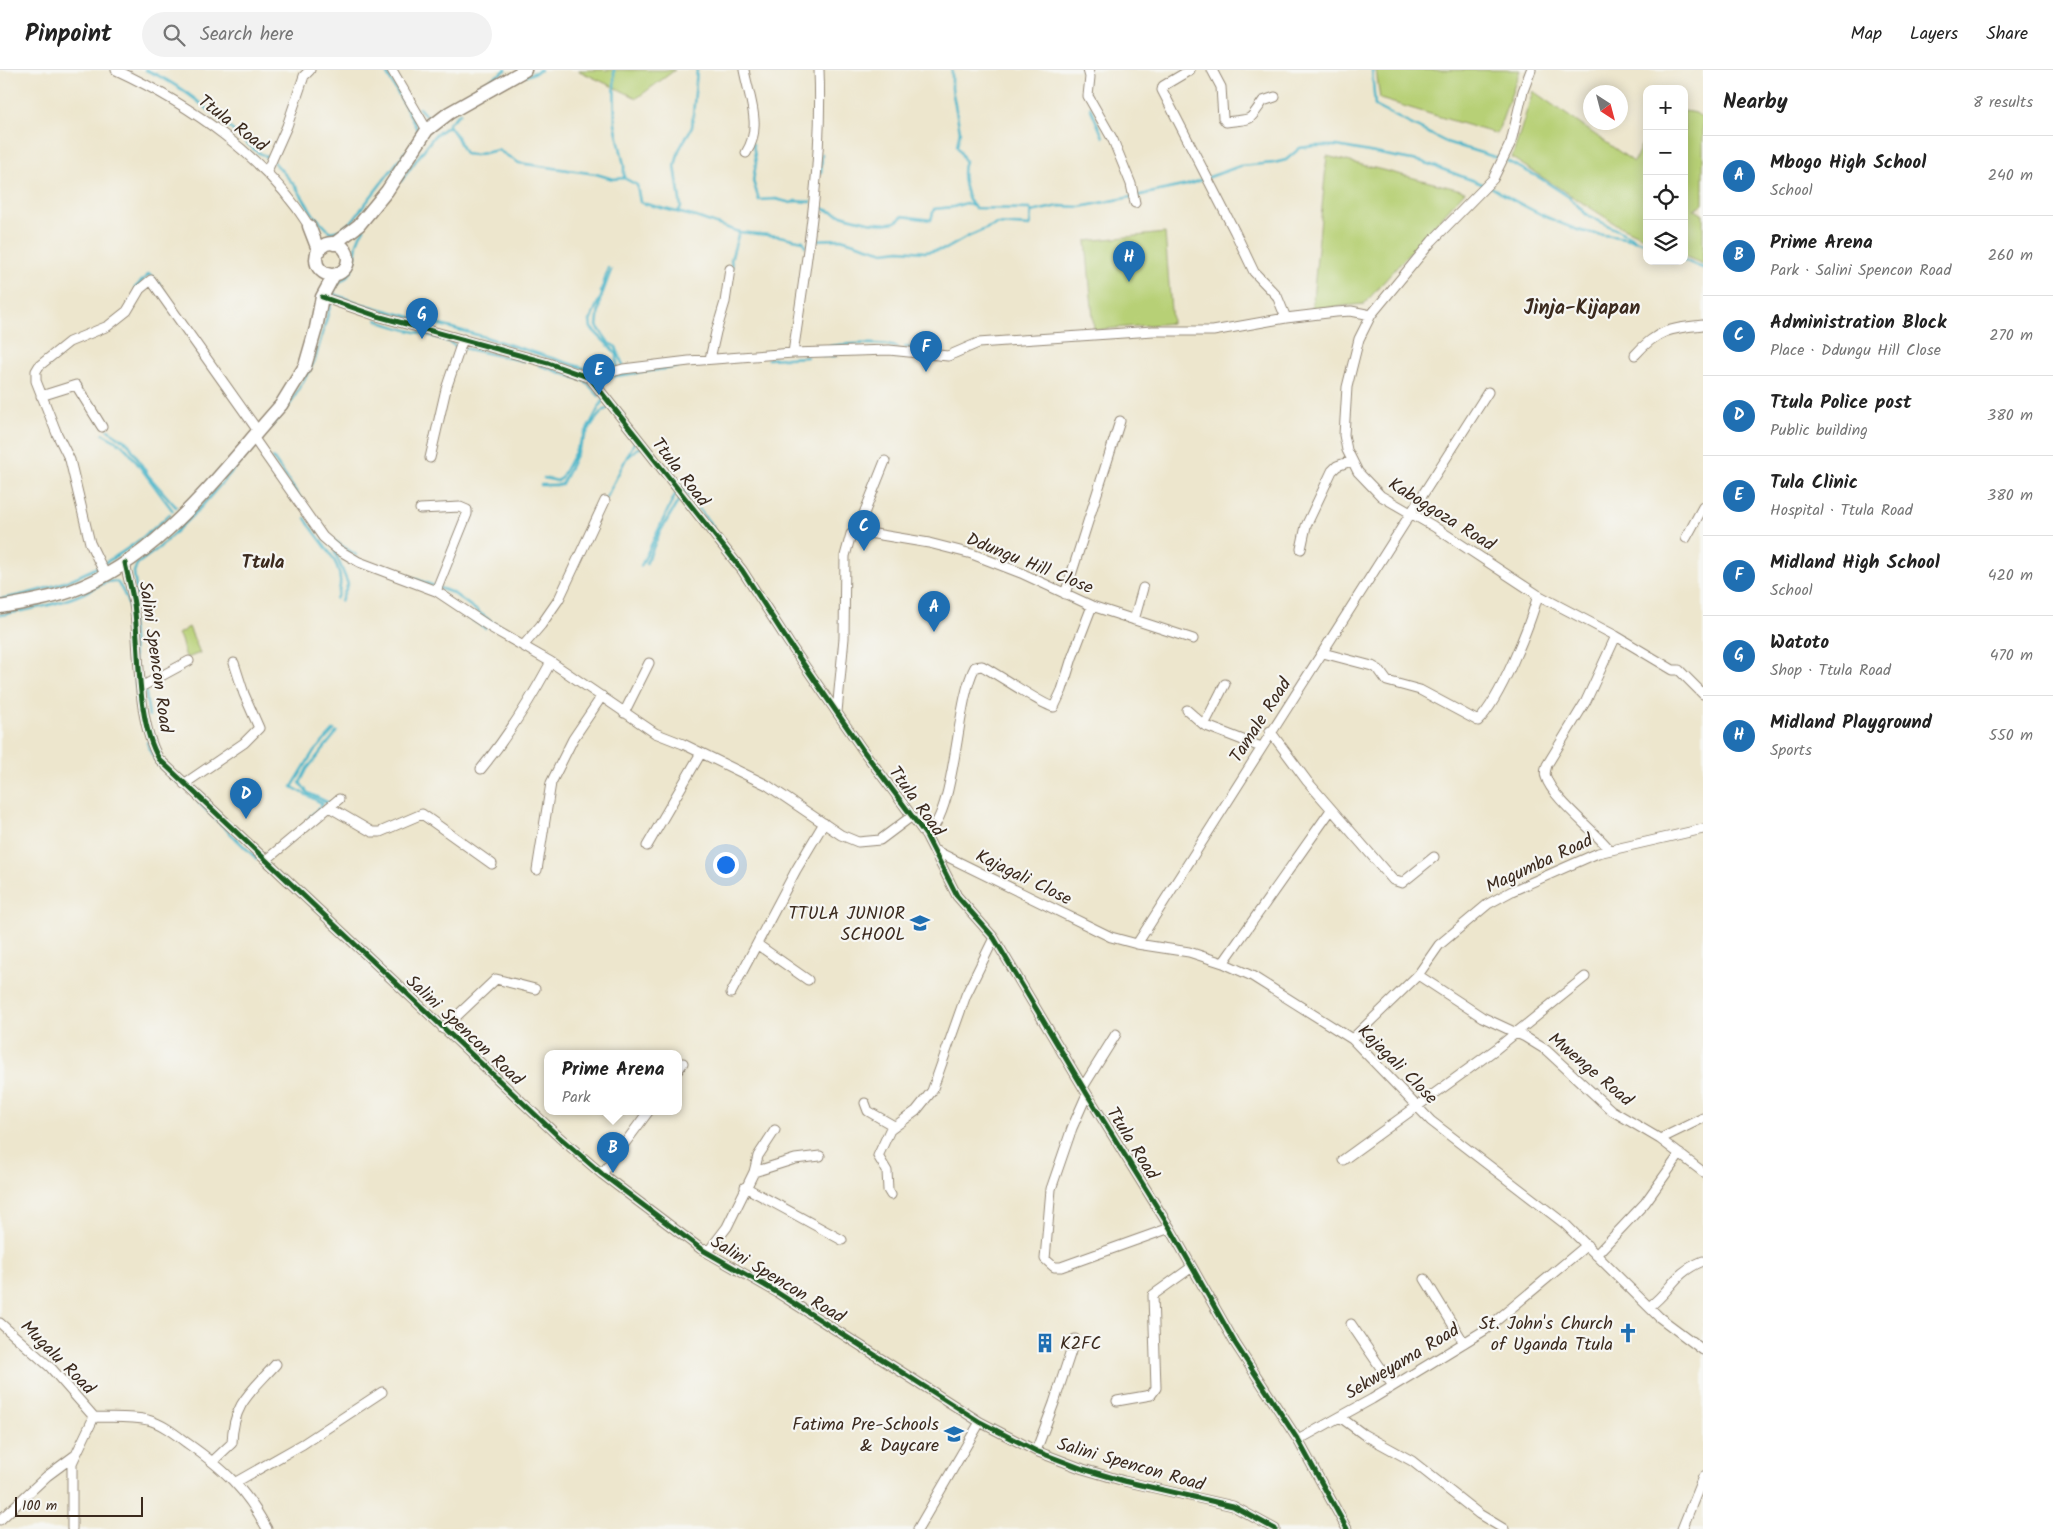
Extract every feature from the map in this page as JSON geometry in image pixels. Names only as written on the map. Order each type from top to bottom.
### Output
[{"type":"street","name":"Ttula Road","points":[[116,70],[179,104],[267,171],[296,205],[309,226],[327,246]]},
{"type":"street","points":[[267,171],[287,126],[300,84],[310,70]]},
{"type":"street","points":[[392,70],[427,130]]},
{"type":"street","points":[[328,274],[317,263],[327,246],[358,225],[387,191],[427,130],[450,113],[524,70]]},
{"type":"street","points":[[744,70],[754,109],[755,126],[746,153]]},
{"type":"street","points":[[792,353],[819,168],[821,134],[819,70]]},
{"type":"street","points":[[1088,70],[1090,76],[1088,96],[1113,140],[1134,198]]},
{"type":"street","points":[[1190,70],[1163,86],[1162,90],[1254,272],[1277,296],[1286,318]]},
{"type":"street","points":[[1212,70],[1221,87],[1223,118],[1226,122],[1249,120],[1256,115],[1263,101],[1275,97]]},
{"type":"street","name":"Kaboggoza Road","points":[[1531,70],[1523,91],[1510,142],[1493,179],[1432,241],[1371,315],[1359,339],[1347,387],[1344,435],[1351,461],[1366,484],[1380,496],[1410,515],[1433,526],[1538,595],[1616,636],[1673,670],[1679,670],[1702,691]]},
{"type":"street","points":[[328,274],[345,270],[348,264],[347,252],[358,225]]},
{"type":"street","points":[[327,246],[347,252]]},
{"type":"street","points":[[710,360],[725,302],[730,269]]},
{"type":"street","points":[[0,607],[42,599],[72,590],[105,574],[125,563],[180,518],[281,405],[305,366],[328,274]]},
{"type":"street","points":[[105,574],[90,543],[70,460],[41,396],[36,381],[36,371],[69,342],[108,326],[127,311],[140,288],[151,280],[323,537],[337,549],[359,562],[436,591],[551,662],[656,733],[767,785],[840,834],[858,842],[870,842],[888,836],[912,816]]},
{"type":"street","points":[[322,296],[377,316],[463,339],[590,378],[623,369],[792,353],[889,350],[948,356],[978,343],[1153,331],[1213,331],[1286,318],[1344,311],[1371,315]]},
{"type":"street","points":[[1635,355],[1648,340],[1659,333],[1670,329],[1703,325]]},
{"type":"street","points":[[430,458],[446,389],[463,339]]},
{"type":"street","name":"Ttula Road","points":[[590,378],[742,570],[788,643],[926,835],[936,851],[948,881],[957,896],[994,938],[1085,1091],[1170,1228],[1235,1343],[1298,1440],[1347,1529]]},
{"type":"street","points":[[41,396],[76,386],[102,428]]},
{"type":"street","name":"Tamale Road","points":[[1137,944],[1270,731],[1323,653],[1488,392]]},
{"type":"street","points":[[1065,594],[1120,421]]},
{"type":"street","points":[[837,712],[844,638],[845,556],[851,534],[857,531],[884,461]]},
{"type":"street","points":[[1301,549],[1306,526],[1332,471],[1337,466],[1351,461]]},
{"type":"street","points":[[523,646],[559,599],[605,501]]},
{"type":"street","points":[[420,509],[460,507],[467,510],[436,591]]},
{"type":"street","points":[[1686,538],[1703,507]]},
{"type":"street","name":"Ddungu Hill Close","points":[[857,531],[929,543],[972,554],[1021,572],[1092,606],[1193,639]]},
{"type":"street","name":"Salini Spencon Road","points":[[125,563],[134,605],[141,688],[154,750],[184,784],[443,1029],[602,1174],[704,1250],[786,1298],[980,1422],[1036,1451],[1116,1478],[1233,1506],[1275,1529]]},
{"type":"street","points":[[1134,620],[1143,588]]},
{"type":"street","points":[[1323,653],[1372,666],[1379,670],[1387,682],[1420,690],[1478,721],[1500,687],[1529,625],[1538,595]]},
{"type":"street","points":[[926,835],[936,826],[940,815],[957,748],[963,710],[975,667],[982,666],[1023,689],[1043,704],[1054,707],[1062,690],[1092,606]]},
{"type":"street","points":[[1609,849],[1596,832],[1550,786],[1545,773],[1547,765],[1599,678],[1616,636]]},
{"type":"street","points":[[141,688],[189,661]]},
{"type":"street","points":[[481,769],[496,751],[537,688],[551,662]]},
{"type":"street","points":[[624,713],[649,663]]},
{"type":"street","points":[[184,784],[244,742],[259,728],[244,694],[234,664]]},
{"type":"street","points":[[1204,725],[1226,684]]},
{"type":"street","points":[[537,870],[551,783],[573,739],[602,696]]},
{"type":"street","points":[[1187,710],[1204,725],[1261,747]]},
{"type":"street","points":[[1270,731],[1331,810],[1397,882],[1402,883],[1408,880],[1434,857]]},
{"type":"street","points":[[647,846],[701,753]]},
{"type":"street","points":[[266,860],[339,799]]},
{"type":"street","points":[[329,807],[372,832],[380,832],[422,814],[492,864]]},
{"type":"street","points":[[1223,963],[1331,810]]},
{"type":"street","points":[[731,993],[796,870],[824,823]]},
{"type":"street","name":"Magumba Road","points":[[1352,1039],[1418,975],[1439,945],[1488,904],[1512,891],[1609,849],[1703,829]]},
{"type":"street","name":"Kajagali Close","points":[[936,851],[1111,937],[1137,944],[1190,952],[1223,963],[1259,980],[1352,1039],[1418,1108],[1498,1175],[1565,1224],[1649,1307],[1703,1350]]},
{"type":"street","points":[[891,1195],[888,1190],[887,1171],[878,1156],[894,1126],[916,1111],[932,1090],[966,995],[994,938]]},
{"type":"street","points":[[758,945],[808,980]]},
{"type":"street","name":"Mwenge Road","points":[[1418,975],[1482,1017],[1546,1050],[1611,1110],[1660,1140],[1703,1172]]},
{"type":"street","points":[[1343,1160],[1418,1108],[1585,977]]},
{"type":"street","points":[[443,1029],[496,979],[534,989]]},
{"type":"street","points":[[1116,1034],[1085,1091],[1051,1188],[1045,1259],[1054,1267],[1061,1267],[1170,1228]]},
{"type":"street","points":[[865,1102],[868,1111],[894,1126]]},
{"type":"street","points":[[602,1174],[646,1115]]},
{"type":"street","points":[[1660,1140],[1703,1118]]},
{"type":"street","points":[[704,1250],[712,1248],[727,1227],[754,1172],[758,1156],[775,1130]]},
{"type":"street","points":[[1596,1255],[1645,1203],[1680,1154]]},
{"type":"street","points":[[754,1172],[795,1160],[820,1156]]},
{"type":"street","points":[[745,1187],[842,1240]]},
{"type":"street","name":"Sekweyama Road","points":[[1298,1440],[1394,1386],[1485,1330],[1586,1245]]},
{"type":"street","points":[[1649,1307],[1663,1297],[1678,1275],[1688,1267],[1703,1261]]},
{"type":"street","points":[[1117,1401],[1151,1395],[1155,1392],[1153,1296],[1192,1267]]},
{"type":"street","points":[[1424,1279],[1464,1343]]},
{"type":"street","name":"Mugalu Road","points":[[0,1324],[51,1368],[94,1417],[74,1456],[71,1472],[72,1529]]},
{"type":"street","points":[[1351,1324],[1394,1386]]},
{"type":"street","points":[[1036,1451],[1052,1411],[1075,1339]]},
{"type":"street","points":[[213,1461],[232,1443],[231,1431],[235,1414],[244,1400],[276,1364]]},
{"type":"street","points":[[236,1482],[317,1435],[382,1392]]},
{"type":"street","points":[[1340,1416],[1363,1434],[1412,1461],[1479,1514],[1504,1528]]},
{"type":"street","points":[[94,1417],[146,1420],[158,1424],[213,1461],[236,1482],[253,1503],[267,1529]]},
{"type":"street","points":[[918,1529],[980,1422]]},
{"type":"street","points":[[0,1520],[46,1476],[74,1456]]},
{"type":"street","points":[[1682,1529],[1703,1477]]},
{"type":"green space","points":[[577,70],[675,70],[637,98]]},
{"type":"green space","points":[[1376,70],[1520,70],[1497,134],[1380,99]]},
{"type":"green space","points":[[1533,91],[1583,126],[1583,130],[1588,130],[1634,162],[1643,141],[1643,237],[1619,226],[1512,158]]},
{"type":"green space","points":[[1688,112],[1696,113],[1703,119],[1703,204],[1694,209],[1703,215],[1703,264],[1688,258]]},
{"type":"green space","points":[[1327,156],[1465,191],[1364,304],[1312,309]]},
{"type":"green space","points":[[1165,233],[1172,323],[1094,330],[1086,241]]},
{"type":"green space","points":[[189,627],[200,653],[187,658],[178,634]]},
{"type":"waterway","points":[[146,70],[167,80],[187,93],[252,148],[270,158]]},
{"type":"waterway","points":[[385,70],[410,114],[418,135]]},
{"type":"waterway","points":[[444,109],[506,70]]},
{"type":"waterway","points":[[526,76],[541,70]]},
{"type":"waterway","points":[[614,70],[615,124],[624,165],[624,178]]},
{"type":"waterway","points":[[678,212],[681,207],[675,166],[679,150],[692,127],[697,70]]},
{"type":"waterway","points":[[952,70],[952,89],[960,131],[957,146],[965,161],[964,180],[969,199],[975,208],[1030,209],[1031,212],[1059,206],[1080,207],[1131,197]]},
{"type":"waterway","points":[[1083,70],[1086,82]]},
{"type":"waterway","points":[[1372,70],[1375,106],[1446,142],[1501,159]]},
{"type":"waterway","points":[[1090,107],[1103,137]]},
{"type":"waterway","points":[[419,108],[428,118],[434,118]]},
{"type":"waterway","points":[[460,113],[448,124],[465,154],[475,155],[498,150],[519,163],[596,174],[613,179],[624,178],[637,185],[640,202],[642,203],[696,217],[739,232],[779,236],[803,241],[805,246]]},
{"type":"waterway","points":[[401,181],[434,136],[448,126]]},
{"type":"waterway","points":[[753,144],[756,163],[753,181],[759,200],[776,199],[791,203],[795,201],[811,202]]},
{"type":"waterway","points":[[1136,196],[1187,185],[1240,166],[1286,160],[1300,148],[1314,146],[1337,146],[1423,162],[1485,185]]},
{"type":"waterway","points":[[274,162],[296,187],[313,214],[330,232],[341,230],[352,221],[406,151]]},
{"type":"waterway","points":[[821,173],[822,154]]},
{"type":"waterway","points":[[1507,161],[1540,178],[1569,197],[1587,215],[1633,238]]},
{"type":"waterway","points":[[1491,187],[1533,211],[1578,230],[1643,242]]},
{"type":"waterway","points":[[815,205],[847,217],[874,223],[896,221],[902,216],[931,220],[934,209],[953,207],[966,203],[972,206]]},
{"type":"waterway","points":[[811,240],[841,239],[884,252],[900,250],[925,252],[946,249],[967,237],[997,224],[1030,226],[1031,212]]},
{"type":"waterway","points":[[332,297],[335,287],[347,277],[353,268],[358,240],[364,229]]},
{"type":"waterway","points":[[732,267],[731,260],[739,232]]},
{"type":"waterway","points":[[1688,262],[1703,268]]},
{"type":"waterway","points":[[601,292],[608,268]]},
{"type":"waterway","points":[[611,270],[600,300],[597,326],[609,343],[616,347],[623,366]]},
{"type":"waterway","points":[[135,288],[149,274],[154,278]]},
{"type":"waterway","points":[[158,283],[166,294]]},
{"type":"waterway","points":[[333,294],[362,304],[485,337],[590,370],[603,370]]},
{"type":"waterway","points":[[599,300],[590,321],[591,328],[617,354],[617,367]]},
{"type":"waterway","points":[[139,615],[134,572],[137,564],[160,547],[202,506],[291,403],[315,360],[331,303]]},
{"type":"waterway","points":[[377,320],[441,339],[458,348]]},
{"type":"waterway","points":[[824,348],[860,344],[881,344],[897,347]]},
{"type":"waterway","points":[[905,347],[916,348]]},
{"type":"waterway","points":[[463,348],[524,361]]},
{"type":"waterway","points":[[823,356],[835,356]]},
{"type":"waterway","points":[[768,359],[807,357]]},
{"type":"waterway","points":[[539,365],[585,381],[599,396]]},
{"type":"waterway","points":[[609,377],[678,367]]},
{"type":"waterway","points":[[544,478],[558,481],[561,478],[603,400]]},
{"type":"waterway","points":[[541,485],[561,485],[594,421],[609,407]]},
{"type":"waterway","points":[[108,430],[128,443],[148,475],[176,507]]},
{"type":"waterway","points":[[103,434],[121,444],[128,451],[173,511]]},
{"type":"waterway","points":[[606,498],[635,441]]},
{"type":"waterway","points":[[628,457],[638,448],[641,448]]},
{"type":"waterway","points":[[273,458],[305,505]]},
{"type":"waterway","points":[[680,485],[713,527]]},
{"type":"waterway","points":[[641,566],[676,493]]},
{"type":"waterway","points":[[646,564],[660,532],[680,498]]},
{"type":"waterway","points":[[0,599],[47,588],[91,570],[132,545],[170,514]]},
{"type":"waterway","points":[[305,518],[337,566],[340,576],[340,587],[336,599]]},
{"type":"waterway","points":[[333,540],[356,555]]},
{"type":"waterway","points":[[335,552],[348,584],[341,601]]},
{"type":"waterway","points":[[383,567],[453,593],[492,622],[523,640],[525,638]]},
{"type":"waterway","points":[[0,615],[53,604],[84,593],[109,581],[117,582],[124,594],[132,622],[135,684],[138,698]]},
{"type":"waterway","points":[[460,612],[485,628]]},
{"type":"waterway","points":[[145,687],[149,716]]},
{"type":"waterway","points":[[259,717],[264,724],[262,729]]},
{"type":"waterway","points":[[309,818],[323,804],[292,787],[312,754],[334,730]]},
{"type":"waterway","points":[[329,803],[308,793],[300,783],[307,769],[337,732]]},
{"type":"waterway","points":[[147,742],[152,755],[164,770],[180,784]]},
{"type":"waterway","points":[[198,802],[257,859]]},
{"type":"cycle path","points":[[322,297],[377,316],[548,363],[590,378],[742,570],[789,643],[862,749],[926,835],[957,896],[994,938],[1170,1228],[1235,1343],[1298,1440],[1347,1529]]},
{"type":"cycle path","points":[[125,563],[134,604],[140,684],[146,725],[159,759],[559,1137],[602,1174],[701,1249],[778,1293],[980,1422],[1036,1451],[1083,1469],[1124,1481],[1233,1506],[1275,1529]]},
{"type":"place","name":"Midland Playground","points":[[1129,282]]},
{"type":"place","name":"Watoto","points":[[422,339]]},
{"type":"place","name":"Midland High School","points":[[926,372]]},
{"type":"place","name":"Tula Clinic","points":[[599,395]]},
{"type":"place","name":"Administration Block","points":[[864,551]]},
{"type":"place","name":"Mbogo High School","points":[[934,632]]},
{"type":"place","name":"Ttula Police post","points":[[246,819]]},
{"type":"place","name":"TTULA JUNIOR SCHOOL","points":[[920,923]]},
{"type":"place","name":"Prime Arena","points":[[613,1173]]},
{"type":"place","name":"St. John's Church of Uganda Ttula","points":[[1628,1333]]},
{"type":"place","name":"K2FC","points":[[1045,1343]]},
{"type":"place","name":"Fatima Pre-Schools & Daycare","points":[[954,1434]]},
{"type":"district","name":"Jinja-Kijapan","points":[[1582,307]]},
{"type":"district","name":"Ttula","points":[[263,561]]}]
